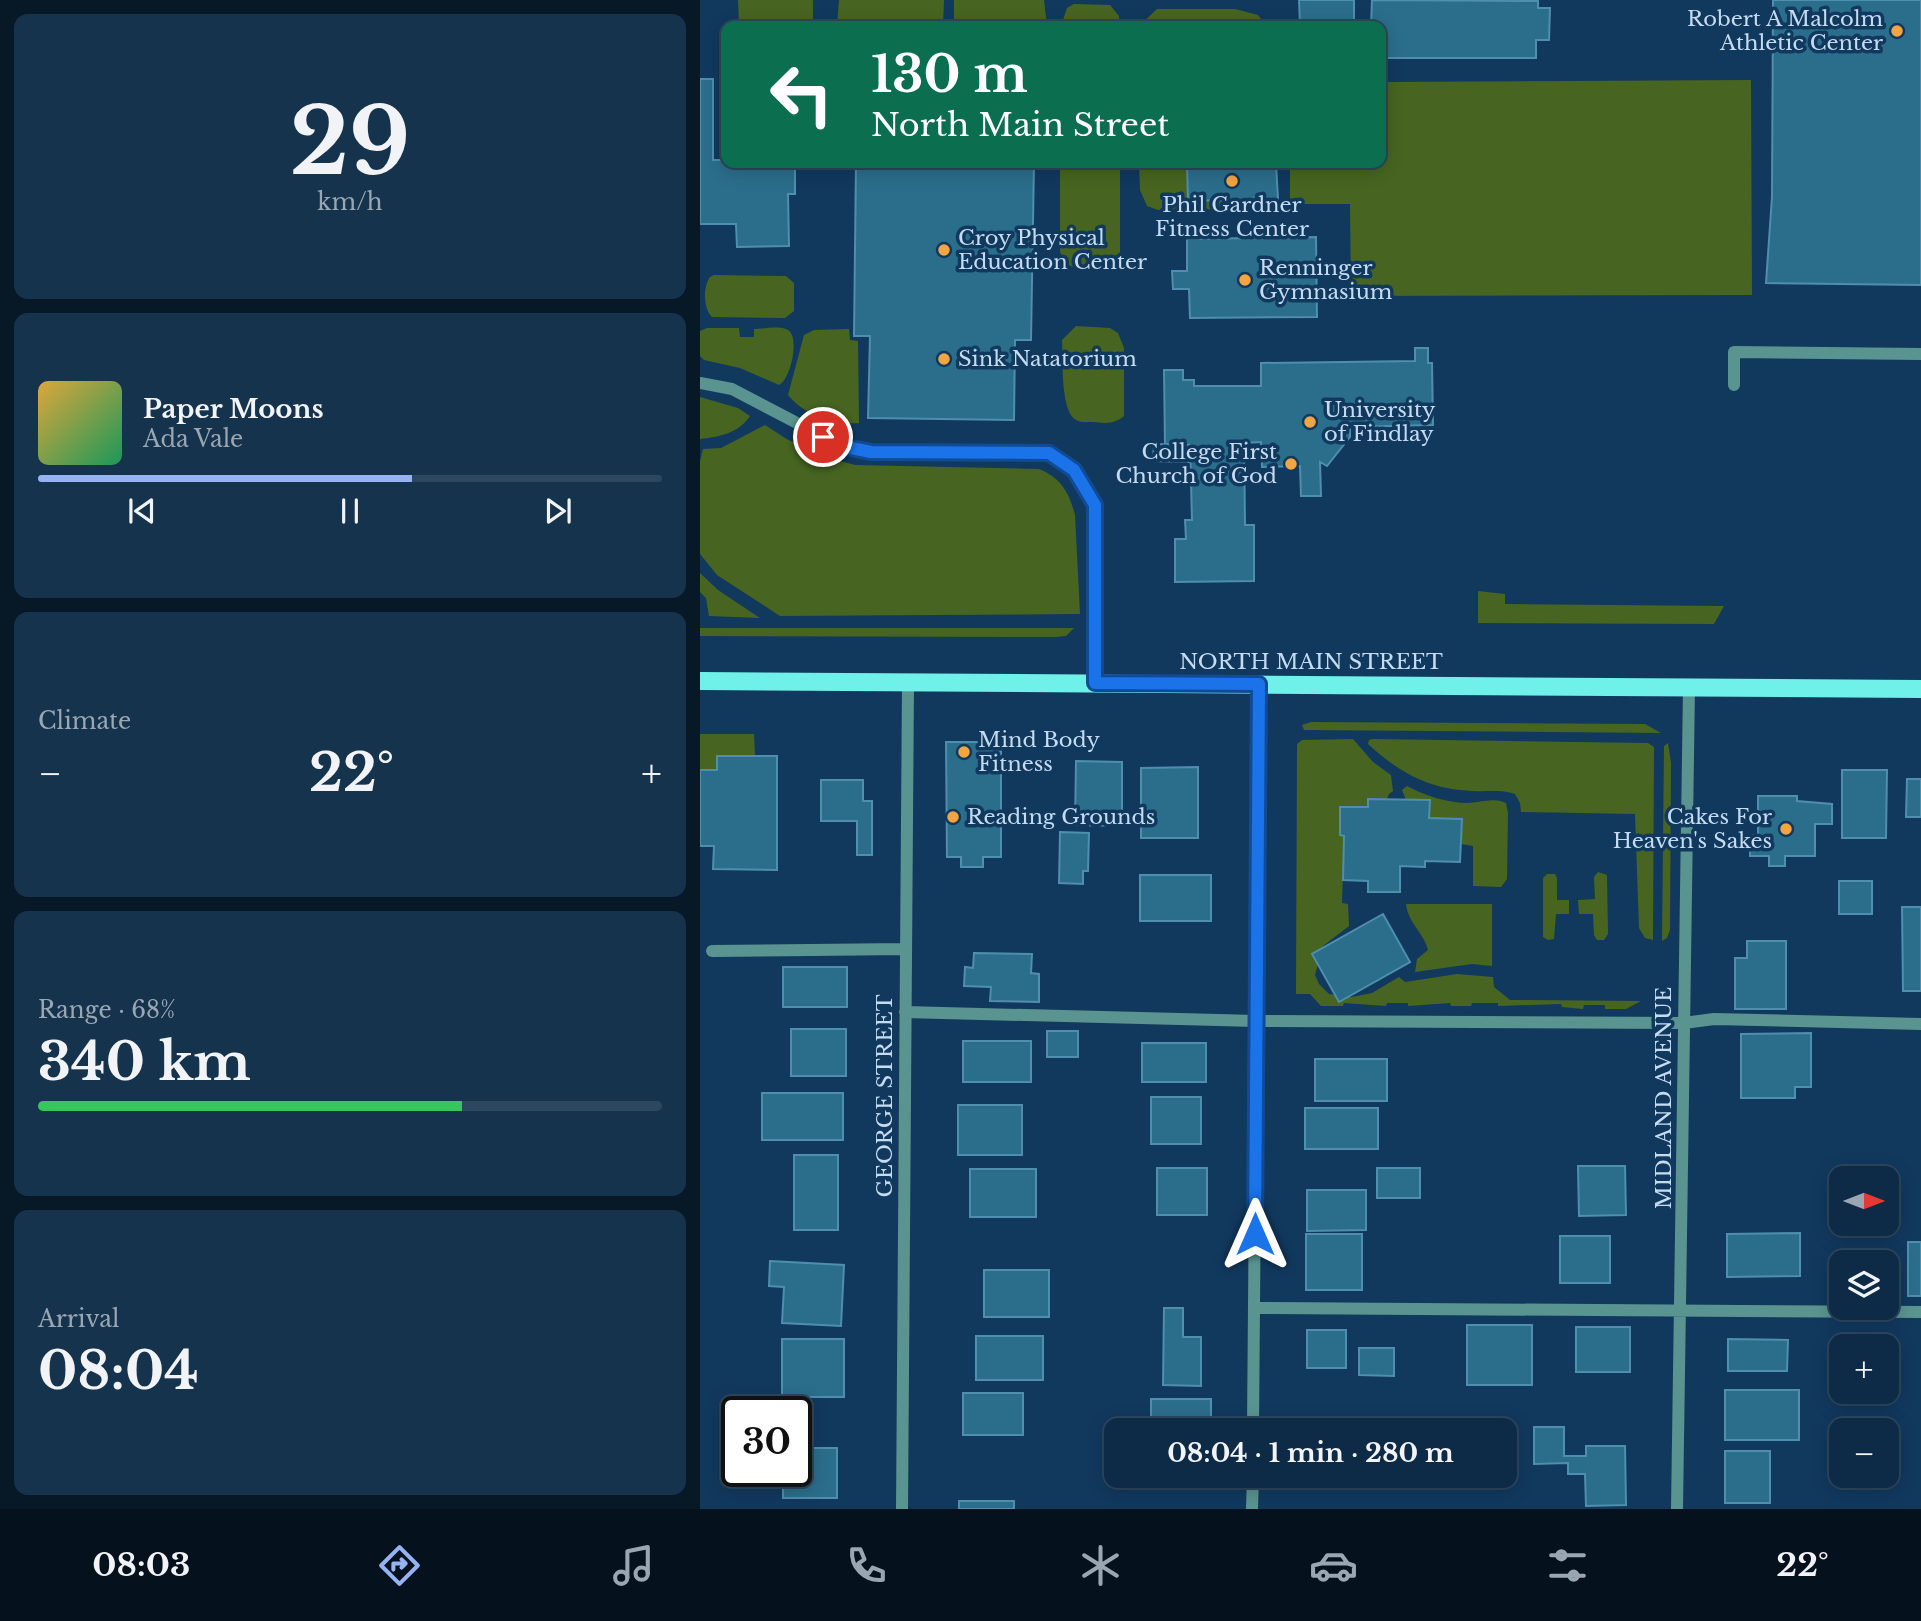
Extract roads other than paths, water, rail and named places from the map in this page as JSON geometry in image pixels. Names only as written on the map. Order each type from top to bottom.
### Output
[{"type":"main road","name":"NORTH MAIN STREET","points":[[700,681],[1921,690]]},
{"type":"street","points":[[1734,385],[1734,352],[1921,354]]},
{"type":"street","points":[[700,383],[732,389],[841,446],[871,452],[1049,453],[1074,470],[1095,505],[1095,683]]},
{"type":"street","name":"GEORGE STREET","points":[[902,1509],[908,682]]},
{"type":"street","points":[[1253,1418],[1259,684]]},
{"type":"street","name":"MIDLAND AVENUE","points":[[1677,1509],[1689,687]]},
{"type":"street","points":[[712,951],[905,949]]},
{"type":"street","points":[[905,1012],[1256,1021],[1684,1023],[1714,1019],[1921,1024]]},
{"type":"street","points":[[1254,1308],[1921,1312]]},
{"type":"street","points":[[1252,1509],[1253,1488]]},
{"type":"place","name":"Robert A Malcolm Athletic Center","points":[[1897,31]]},
{"type":"place","name":"Phil Gardner Fitness Center","points":[[1232,181]]},
{"type":"place","name":"Croy Physical Education Center","points":[[944,250]]},
{"type":"place","name":"Renninger Gymnasium","points":[[1245,280]]},
{"type":"place","name":"Sink Natatorium","points":[[944,359]]},
{"type":"place","name":"University of Findlay","points":[[1310,422]]},
{"type":"place","name":"College First Church of God","points":[[1291,464]]},
{"type":"place","name":"Mind Body Fitness","points":[[964,752]]},
{"type":"place","name":"Reading Grounds","points":[[953,817]]},
{"type":"place","name":"Cakes For Heaven's Sakes","points":[[1786,829]]}]
